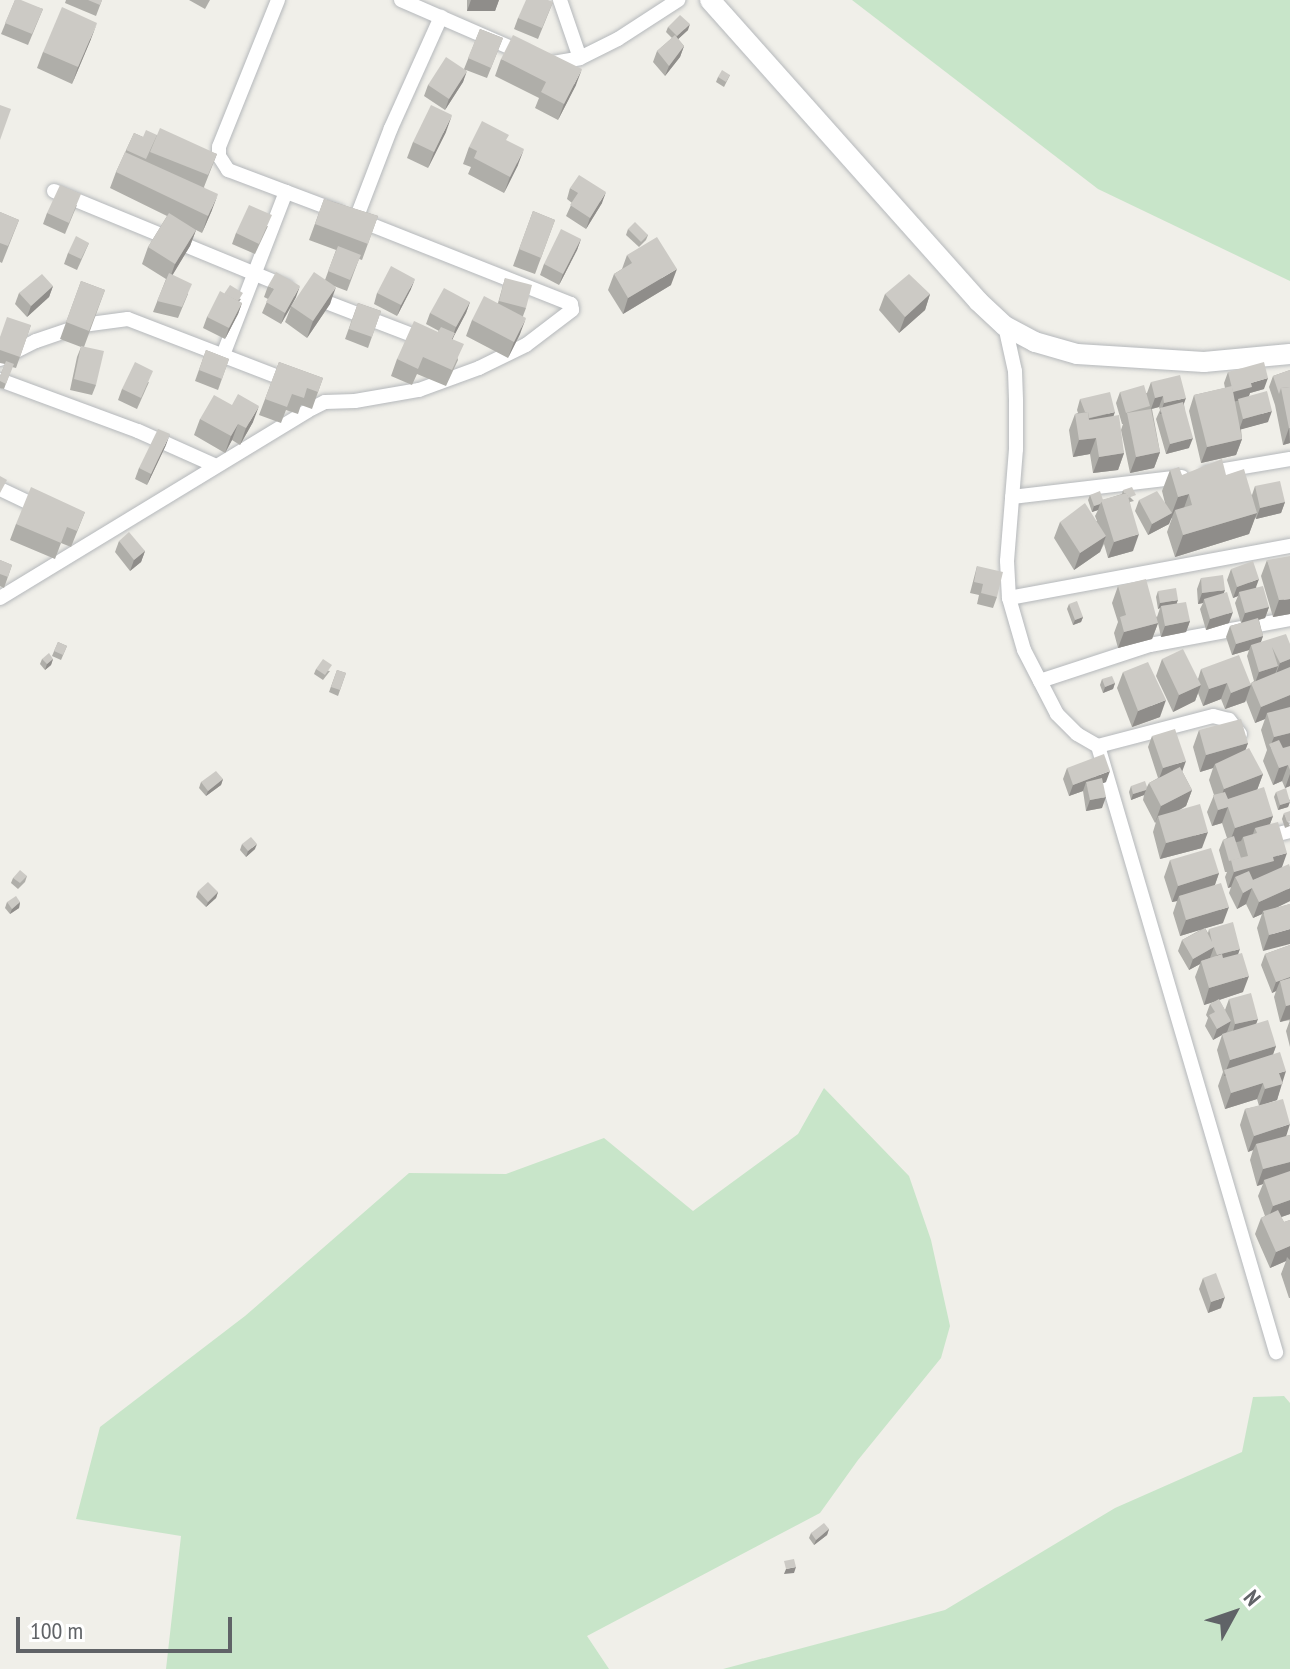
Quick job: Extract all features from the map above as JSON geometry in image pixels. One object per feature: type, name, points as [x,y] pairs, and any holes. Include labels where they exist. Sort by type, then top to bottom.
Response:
[{"type":"main road","points":[[710,0],[978,301],[1005,326],[1035,342],[1077,354],[1204,362],[1290,354]]},
{"type":"street","points":[[0,598],[214,465],[325,402],[355,401],[419,390],[479,368],[553,328],[569,315],[572,306],[228,170],[218,152],[278,0]]},
{"type":"street","points":[[401,0],[550,63],[567,63],[580,58],[618,39],[678,0]]},
{"type":"street","points":[[560,0],[580,58]]},
{"type":"street","points":[[356,219],[391,128],[441,17]]},
{"type":"street","points":[[54,191],[254,275],[438,347]]},
{"type":"street","points":[[223,355],[286,192]]},
{"type":"street","points":[[0,359],[36,341],[115,318],[138,321],[310,390],[325,402]]},
{"type":"street","points":[[1005,326],[1015,371],[1016,449],[1007,561],[1009,598],[1024,650],[1057,714],[1077,734],[1098,746],[1276,1352]]},
{"type":"street","points":[[457,357],[479,368]]},
{"type":"street","points":[[0,380],[159,439],[214,465]]},
{"type":"street","points":[[1012,497],[1111,488],[1290,459]]},
{"type":"street","points":[[0,489],[57,516]]},
{"type":"street","points":[[86,529],[100,535]]},
{"type":"street","points":[[1009,598],[1290,546]]},
{"type":"street","points":[[1040,681],[1150,645],[1290,619]]},
{"type":"street","points":[[1098,746],[1222,716],[1236,726],[1245,750]]},
{"type":"street","points":[[1270,835],[1290,831]]},
{"type":"green space","points":[[852,0],[1290,0],[1290,281],[1098,189]]},
{"type":"green space","points":[[824,1088],[909,1176],[931,1240],[950,1326],[941,1358],[858,1460],[820,1513],[587,1636],[609,1669],[166,1669],[181,1536],[76,1519],[100,1427],[245,1316],[409,1173],[506,1174],[604,1138],[693,1211],[798,1134]]},
{"type":"green space","points":[[1284,1396],[1290,1403],[1290,1669],[723,1669],[945,1610],[1115,1508],[1242,1452],[1253,1397]]},
{"type":"building","points":[[15,0],[43,9],[32,34],[5,23]]},
{"type":"building","points":[[526,0],[553,2],[542,28],[518,18]]},
{"type":"building","points":[[62,7],[97,23],[78,67],[43,52]]},
{"type":"building","points":[[680,15],[690,24],[677,36],[668,27]]},
{"type":"building","points":[[480,29],[503,38],[491,68],[468,58]]},
{"type":"building","points":[[513,35],[582,69],[564,104],[541,92],[546,82],[501,59]]},
{"type":"building","points":[[675,35],[684,46],[669,66],[657,51]]},
{"type":"building","points":[[446,57],[467,71],[449,99],[428,85]]},
{"type":"building","points":[[722,70],[730,75],[726,82],[718,77]]},
{"type":"building","points":[[0,105],[11,109],[0,140]]},
{"type":"building","points":[[431,105],[452,115],[434,152],[413,142]]},
{"type":"building","points":[[482,121],[509,135],[506,140],[524,149],[510,177],[474,158],[477,151],[469,147]]},
{"type":"building","points":[[160,128],[217,154],[208,175],[150,152]]},
{"type":"building","points":[[146,130],[157,135],[146,159],[126,150],[134,133],[143,137]]},
{"type":"building","points":[[125,152],[218,194],[208,216],[116,172]]},
{"type":"building","points":[[579,175],[606,192],[590,218],[570,205],[578,193],[570,188]]},
{"type":"building","points":[[60,185],[81,194],[69,223],[47,213]]},
{"type":"building","points":[[324,199],[378,216],[368,244],[315,224]]},
{"type":"building","points":[[249,205],[272,215],[259,244],[236,233]]},
{"type":"building","points":[[533,211],[555,220],[541,258],[519,249]]},
{"type":"building","points":[[0,212],[19,220],[8,246],[0,243]]},
{"type":"building","points":[[169,213],[196,230],[175,264],[148,247]]},
{"type":"building","points":[[635,222],[648,235],[641,242],[628,229]]},
{"type":"building","points":[[561,229],[581,239],[563,274],[544,264]]},
{"type":"building","points":[[76,236],[89,243],[81,259],[68,253]]},
{"type":"building","points":[[657,237],[677,269],[628,298],[614,274],[632,263],[627,255]]},
{"type":"building","points":[[338,246],[361,255],[350,280],[328,271]]},
{"type":"building","points":[[391,266],[415,279],[401,305],[377,293]]},
{"type":"building","points":[[276,272],[300,286],[285,313],[266,302],[274,289],[268,286]]},
{"type":"building","points":[[314,272],[336,287],[313,321],[291,306]]},
{"type":"building","points":[[169,273],[192,284],[182,307],[157,301]]},
{"type":"building","points":[[42,274],[53,286],[31,306],[19,293]]},
{"type":"building","points":[[909,274],[930,294],[905,317],[885,294]]},
{"type":"building","points":[[505,278],[532,285],[526,308],[499,301]]},
{"type":"building","points":[[81,281],[105,290],[89,331],[66,322]]},
{"type":"building","points":[[230,285],[243,293],[238,301],[224,294]]},
{"type":"building","points":[[444,288],[470,302],[456,327],[430,313]]},
{"type":"building","points":[[220,291],[242,303],[229,328],[207,317]]},
{"type":"building","points":[[484,296],[526,318],[514,342],[472,320]]},
{"type":"building","points":[[358,303],[381,311],[372,337],[349,329]]},
{"type":"building","points":[[7,317],[31,325],[20,357],[0,350],[0,337]]},
{"type":"building","points":[[414,321],[438,332],[441,327],[455,333],[452,339],[464,344],[452,370],[423,357],[418,369],[397,359]]},
{"type":"building","points":[[81,346],[104,351],[96,385],[74,379]]},
{"type":"building","points":[[206,350],[229,359],[222,379],[199,370]]},
{"type":"building","points":[[6,361],[14,364],[6,384],[0,381],[0,376]]},
{"type":"building","points":[[135,362],[153,371],[141,398],[122,389]]},
{"type":"building","points":[[279,362],[323,378],[318,392],[307,388],[304,398],[292,394],[287,407],[265,399]]},
{"type":"building","points":[[1264,362],[1268,378],[1251,383],[1252,387],[1233,392],[1228,372]]},
{"type":"building","points":[[1290,370],[1290,387],[1281,388],[1279,394],[1273,376]]},
{"type":"building","points":[[1180,375],[1186,398],[1164,403],[1163,396],[1155,398],[1151,382]]},
{"type":"building","points":[[1144,385],[1150,406],[1126,413],[1120,392]]},
{"type":"building","points":[[1232,386],[1242,439],[1207,447],[1194,395]]},
{"type":"building","points":[[1290,387],[1290,428],[1289,428],[1281,388]]},
{"type":"building","points":[[1267,391],[1272,411],[1243,419],[1238,399]]},
{"type":"building","points":[[1110,392],[1115,412],[1089,418],[1080,399]]},
{"type":"building","points":[[238,394],[259,406],[246,428],[238,424],[231,436],[200,419],[214,395],[232,405]]},
{"type":"building","points":[[1183,402],[1193,438],[1170,444],[1160,408]]},
{"type":"building","points":[[1151,409],[1160,452],[1136,457],[1127,413]]},
{"type":"building","points":[[1088,412],[1089,420],[1119,415],[1124,453],[1099,457],[1096,438],[1079,440],[1075,414]]},
{"type":"building","points":[[158,429],[170,434],[151,474],[139,468]]},
{"type":"building","points":[[1222,459],[1226,475],[1244,469],[1257,513],[1183,535],[1175,510],[1192,505],[1189,494],[1178,497],[1170,470],[1179,467],[1182,475]]},
{"type":"building","points":[[0,476],[7,480],[0,493]]},
{"type":"building","points":[[1280,481],[1285,502],[1260,508],[1255,486]]},
{"type":"building","points":[[31,487],[85,512],[77,531],[67,527],[61,543],[16,524]]},
{"type":"building","points":[[1132,487],[1136,495],[1128,498],[1123,490]]},
{"type":"building","points":[[1100,491],[1103,500],[1094,506],[1090,495]]},
{"type":"building","points":[[1157,491],[1172,513],[1152,524],[1139,500]]},
{"type":"building","points":[[1127,493],[1139,534],[1114,542],[1101,500]]},
{"type":"building","points":[[1085,503],[1106,536],[1080,553],[1060,522]]},
{"type":"building","points":[[129,532],[145,551],[134,560],[119,541]]},
{"type":"building","points":[[1290,556],[1290,599],[1279,600],[1267,560]]},
{"type":"building","points":[[0,560],[12,565],[8,577],[0,574]]},
{"type":"building","points":[[1253,561],[1259,579],[1237,587],[1231,569]]},
{"type":"building","points":[[977,566],[1003,572],[997,597],[981,593],[983,584],[974,582]]},
{"type":"building","points":[[1223,575],[1225,590],[1202,593],[1201,578]]},
{"type":"building","points":[[1146,579],[1158,623],[1124,632],[1120,617],[1126,615],[1118,586]]},
{"type":"building","points":[[1263,586],[1269,607],[1245,613],[1239,592]]},
{"type":"building","points":[[1176,588],[1178,600],[1160,603],[1158,591]]},
{"type":"building","points":[[1227,592],[1233,612],[1210,619],[1204,599]]},
{"type":"building","points":[[1077,601],[1083,617],[1075,620],[1069,604]]},
{"type":"building","points":[[1186,602],[1190,621],[1165,626],[1161,606]]},
{"type":"building","points":[[1258,618],[1263,636],[1236,644],[1230,626]]},
{"type":"building","points":[[1286,634],[1290,659],[1280,663],[1272,647],[1278,666],[1259,672],[1251,645]]},
{"type":"building","points":[[58,642],[67,646],[63,655],[54,651]]},
{"type":"building","points":[[1183,649],[1201,685],[1179,695],[1162,659]]},
{"type":"building","points":[[49,653],[53,659],[47,664],[42,659]]},
{"type":"building","points":[[1239,655],[1251,685],[1231,693],[1227,683],[1209,689],[1201,669]]},
{"type":"building","points":[[323,659],[332,665],[325,675],[316,669]]},
{"type":"building","points":[[1148,662],[1166,700],[1138,711],[1123,672]]},
{"type":"building","points":[[1290,667],[1290,695],[1261,707],[1251,683]]},
{"type":"building","points":[[337,670],[346,673],[340,690],[331,687]]},
{"type":"building","points":[[1112,676],[1115,683],[1105,687],[1102,679]]},
{"type":"building","points":[[1290,707],[1290,733],[1274,737],[1267,713]]},
{"type":"building","points":[[1241,719],[1248,743],[1206,755],[1199,730]]},
{"type":"building","points":[[1175,729],[1186,761],[1163,768],[1152,736]]},
{"type":"building","points":[[1279,740],[1283,748],[1290,746],[1290,770],[1288,765],[1279,768],[1269,744]]},
{"type":"building","points":[[1249,748],[1263,774],[1224,789],[1215,764]]},
{"type":"building","points":[[1104,754],[1110,771],[1073,785],[1067,768]]},
{"type":"building","points":[[1180,767],[1192,790],[1161,806],[1149,783]]},
{"type":"building","points":[[216,771],[223,779],[208,791],[201,782]]},
{"type":"building","points":[[1102,778],[1106,797],[1090,800],[1086,782]]},
{"type":"building","points":[[1145,781],[1146,790],[1133,794],[1131,786]]},
{"type":"building","points":[[1264,787],[1273,816],[1235,828],[1228,807],[1218,810],[1213,795],[1225,792],[1228,799]]},
{"type":"building","points":[[1286,788],[1290,802],[1280,805],[1276,792]]},
{"type":"building","points":[[1200,804],[1208,832],[1166,843],[1158,816]]},
{"type":"building","points":[[1290,811],[1290,821],[1287,822],[1284,813]]},
{"type":"building","points":[[1278,822],[1287,853],[1273,857],[1274,861],[1234,872],[1231,860],[1248,856],[1243,837],[1257,833],[1255,828]]},
{"type":"building","points":[[1234,836],[1241,858],[1229,861],[1223,840]]},
{"type":"building","points":[[251,837],[257,844],[248,851],[242,844]]},
{"type":"building","points":[[1211,848],[1219,873],[1178,886],[1170,860]]},
{"type":"building","points":[[1289,864],[1290,888],[1259,902],[1252,888],[1243,893],[1235,877],[1249,871],[1253,880]]},
{"type":"building","points":[[20,870],[27,876],[20,883],[13,878]]},
{"type":"building","points":[[208,882],[218,892],[208,902],[198,891]]},
{"type":"building","points":[[1221,883],[1229,907],[1186,920],[1179,896]]},
{"type":"building","points":[[16,896],[20,902],[12,909],[7,902]]},
{"type":"building","points":[[1290,904],[1290,929],[1269,935],[1263,911]]},
{"type":"building","points":[[1233,922],[1240,949],[1217,955],[1214,947],[1193,959],[1182,940],[1205,928],[1212,942],[1209,929]]},
{"type":"building","points":[[1290,945],[1290,977],[1276,982],[1265,954]]},
{"type":"building","points":[[1242,953],[1249,976],[1209,988],[1201,961],[1222,954],[1223,958]]},
{"type":"building","points":[[1290,978],[1290,1005],[1286,1006],[1280,981]]},
{"type":"building","points":[[1251,993],[1258,1019],[1235,1024],[1229,999]]},
{"type":"building","points":[[1219,999],[1231,1021],[1217,1029],[1209,1015],[1215,1012],[1210,1004]]},
{"type":"building","points":[[1268,1020],[1276,1046],[1230,1060],[1222,1034]]},
{"type":"building","points":[[1280,1052],[1286,1071],[1279,1073],[1283,1084],[1265,1089],[1263,1083],[1231,1093],[1224,1070]]},
{"type":"building","points":[[1283,1099],[1290,1124],[1254,1136],[1245,1109]]},
{"type":"building","points":[[1290,1135],[1290,1162],[1263,1169],[1256,1144]]},
{"type":"building","points":[[1290,1171],[1290,1200],[1273,1206],[1264,1180]]},
{"type":"building","points":[[1278,1210],[1284,1222],[1290,1220],[1290,1246],[1276,1252],[1261,1218]]},
{"type":"building","points":[[1216,1273],[1225,1297],[1211,1302],[1203,1278]]},
{"type":"building","points":[[824,1523],[829,1529],[816,1540],[811,1533]]},
{"type":"building","points":[[794,1559],[796,1567],[786,1569],[784,1561]]}]
